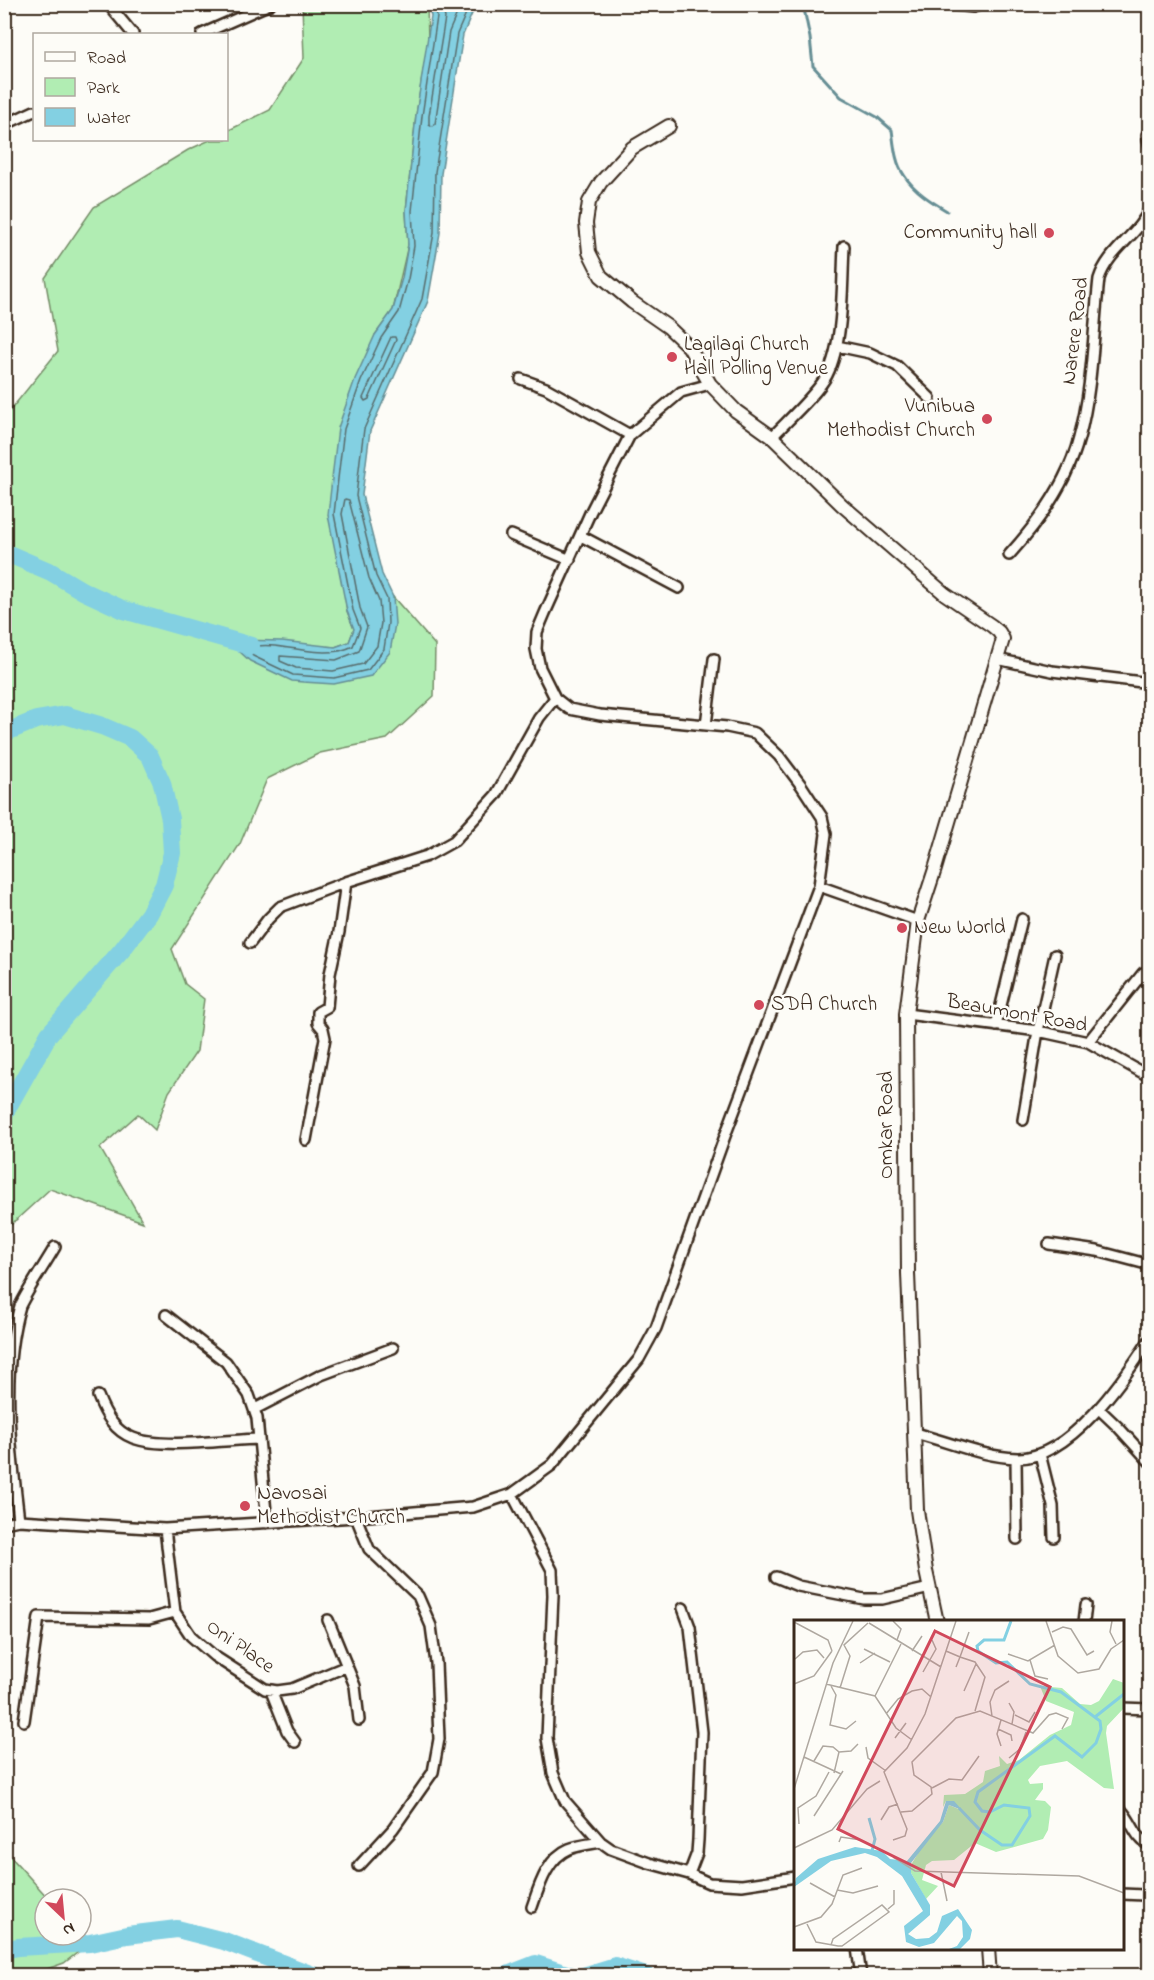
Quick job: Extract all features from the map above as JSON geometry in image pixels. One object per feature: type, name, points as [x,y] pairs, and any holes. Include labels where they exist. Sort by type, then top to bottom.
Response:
[{"type":"street","points":[[108,4],[132,33]]},
{"type":"street","points":[[204,33],[270,4]]},
{"type":"street","points":[[945,4],[973,7],[983,4]]},
{"type":"street","points":[[4,125],[33,111]]},
{"type":"street","points":[[669,126],[632,148],[595,192],[589,202],[586,223],[589,252],[601,276],[632,302],[668,327],[689,347],[710,384],[735,411],[772,437],[827,375],[837,346],[844,246]]},
{"type":"street","points":[[1149,131],[1147,135],[1149,147]]},
{"type":"street","name":"Narere Road","points":[[1009,555],[1030,532],[1068,469],[1079,440],[1086,406],[1099,279],[1103,266],[1146,218],[1149,208]]},
{"type":"street","points":[[837,346],[870,353],[897,366],[930,398]]},
{"type":"street","points":[[521,379],[546,388],[630,435]]},
{"type":"street","points":[[4,1523],[19,1520],[165,1529],[473,1507],[512,1494],[552,1465],[639,1359],[656,1328],[724,1136],[819,886],[826,834],[822,817],[801,785],[779,756],[755,733],[727,727],[600,715],[569,709],[555,698],[540,668],[536,649],[537,632],[591,511],[630,435],[681,392],[710,384]]},
{"type":"street","name":"Omkar Road","points":[[772,437],[842,505],[945,594],[992,626],[1003,639],[918,921],[906,1014],[908,1273],[917,1510],[937,1620]]},
{"type":"street","points":[[511,535],[570,560]]},
{"type":"street","points":[[581,536],[679,588]]},
{"type":"street","points":[[706,725],[714,659]]},
{"type":"street","points":[[997,659],[1052,671],[1149,683]]},
{"type":"street","points":[[250,943],[280,907],[346,882],[427,856],[454,841],[496,795],[539,718],[555,698]]},
{"type":"street","points":[[306,1140],[325,1038],[317,1018],[318,1012],[327,1007],[330,974],[346,882]]},
{"type":"street","points":[[819,886],[918,921]]},
{"type":"street","points":[[996,1026],[1023,919]]},
{"type":"street","points":[[1023,1120],[1038,1031],[1055,956]]},
{"type":"street","points":[[1088,1042],[1143,973],[1149,972]]},
{"type":"street","name":"Beaumont Road","points":[[906,1014],[1038,1031],[1088,1042],[1149,1077]]},
{"type":"street","points":[[1049,1244],[1097,1251],[1149,1265]]},
{"type":"street","points":[[19,1520],[5,1405],[6,1364],[10,1335],[20,1306],[55,1246]]},
{"type":"street","points":[[166,1315],[226,1362],[249,1395],[255,1409],[267,1523]]},
{"type":"street","points":[[914,1433],[986,1453],[1016,1458],[1040,1454],[1072,1434],[1098,1409],[1129,1371],[1149,1340]]},
{"type":"street","points":[[255,1409],[321,1375],[393,1348]]},
{"type":"street","points":[[98,1396],[105,1415],[114,1426],[131,1438],[156,1443],[259,1439]]},
{"type":"street","points":[[1098,1409],[1119,1428],[1149,1462]]},
{"type":"street","points":[[1040,1454],[1053,1506],[1054,1537]]},
{"type":"street","points":[[1016,1458],[1017,1539]]},
{"type":"street","points":[[512,1494],[552,1570],[547,1738],[553,1773],[565,1801],[601,1842],[611,1849],[690,1874],[709,1884],[742,1885],[794,1877]]},
{"type":"street","points":[[356,1517],[369,1549],[418,1596],[431,1626],[436,1663],[439,1739],[433,1772],[393,1829],[359,1866]]},
{"type":"street","name":"Oni Place","points":[[165,1529],[175,1612],[191,1636],[214,1656],[272,1691]]},
{"type":"street","points":[[776,1577],[798,1586],[864,1599],[882,1599],[930,1588]]},
{"type":"street","points":[[1084,1620],[1086,1605]]},
{"type":"street","points":[[683,1608],[690,1628],[702,1732],[697,1853],[690,1874]]},
{"type":"street","points":[[24,1721],[39,1617],[149,1619],[175,1612]]},
{"type":"street","points":[[328,1620],[355,1686],[359,1720]]},
{"type":"street","points":[[295,1742],[287,1731],[272,1691],[292,1689],[347,1666]]},
{"type":"street","points":[[1124,1708],[1149,1708]]},
{"type":"street","points":[[1124,1813],[1131,1821],[1142,1842],[1149,1846]]},
{"type":"street","points":[[532,1907],[543,1879],[553,1862],[561,1854],[575,1847],[601,1842]]},
{"type":"street","points":[[1124,1894],[1144,1895]]},
{"type":"street","points":[[857,1950],[861,1976]]},
{"type":"street","points":[[988,1950],[990,1976]]},
{"type":"green space","points":[[302,5],[427,5],[428,40],[416,115],[406,211],[408,245],[393,310],[375,335],[340,565],[347,611],[354,629],[349,642],[335,647],[228,640],[390,652],[393,597],[435,645],[434,696],[387,739],[320,753],[267,779],[240,844],[172,949],[185,984],[204,999],[197,1051],[169,1092],[155,1130],[138,1114],[100,1148],[143,1222],[50,1189],[5,1230],[4,418],[58,351],[45,278],[94,207],[188,150],[208,141],[228,141],[228,131],[270,110],[304,58]]},
{"type":"green space","points":[[5,1854],[10,1856],[38,1887],[33,1887],[33,1947],[85,1947],[64,1963],[30,1975],[5,1975]]},
{"type":"water","points":[[428,5],[481,5],[474,9],[463,35],[441,174],[440,233],[428,301],[370,431],[362,495],[382,574],[393,597],[395,624],[390,652],[371,676],[334,684],[292,681],[250,661],[227,640],[282,641],[335,647],[349,642],[354,629],[347,611],[328,515],[333,470],[338,428],[355,379],[375,335],[393,310],[402,278],[408,245],[406,211],[416,115],[431,16]]},
{"type":"waterway","points":[[803,4],[813,66],[841,97],[877,117],[892,130],[897,159],[908,181],[929,200],[947,211]]},
{"type":"waterway","points":[[4,552],[51,572],[83,591],[124,610],[251,646]]},
{"type":"waterway","points":[[4,733],[36,720],[65,715],[102,726],[130,738],[150,756],[162,783],[170,819],[172,853],[164,885],[149,914],[122,950],[49,1034],[4,1114]]},
{"type":"waterway","points":[[4,1950],[18,1947],[90,1943],[127,1935],[177,1929],[224,1941],[315,1976]]},
{"type":"waterway","points":[[505,1976],[536,1964],[573,1976]]},
{"type":"waterway","points":[[583,1976],[615,1966],[646,1976]]},
{"type":"place","name":"Community hall","points":[[1049,233]]},
{"type":"place","name":"Lagilagi Church Hall Polling Venue","points":[[672,357]]},
{"type":"place","name":"Vunibua Methodist Church","points":[[987,419]]},
{"type":"place","name":"New World","points":[[902,928]]},
{"type":"place","name":"SDA Church","points":[[759,1005]]},
{"type":"place","name":"Navosai Methodist Church","points":[[245,1506]]}]
